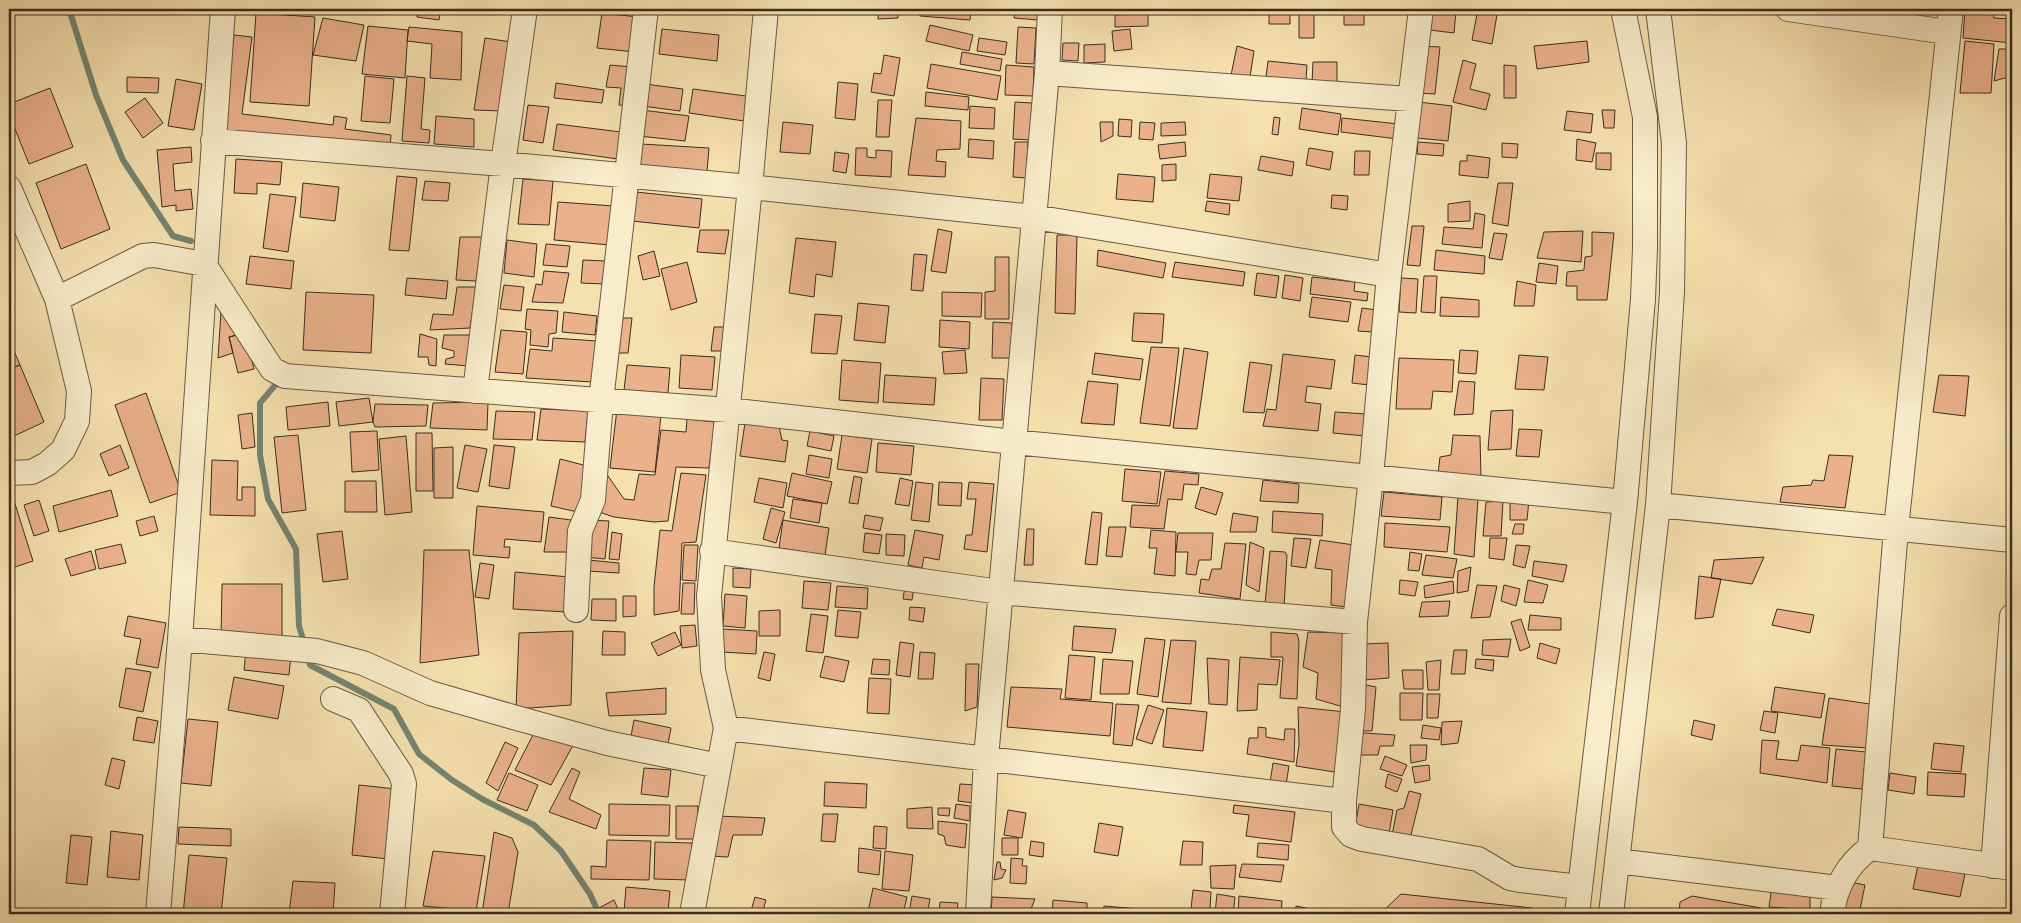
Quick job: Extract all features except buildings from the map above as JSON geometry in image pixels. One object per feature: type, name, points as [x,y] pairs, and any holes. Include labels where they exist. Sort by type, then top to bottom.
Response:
[{"type":"street","points":[[158,914],[180,639],[204,264],[223,9]]},
{"type":"street","points":[[475,391],[503,164],[525,9]]},
{"type":"street","points":[[576,610],[580,531],[593,500],[601,401],[646,9]]},
{"type":"street","points":[[692,914],[726,728],[713,670],[709,596],[766,9]]},
{"type":"street","points":[[978,914],[986,758],[1047,73],[1050,9]]},
{"type":"street","points":[[1421,9],[1389,275],[1371,477],[1354,622],[1352,733],[1344,801],[1344,827],[1351,835],[1478,859],[1510,878],[1580,886]]},
{"type":"street","points":[[1577,914],[1625,502],[1642,309],[1645,239],[1645,117],[1623,9]]},
{"type":"street","points":[[1611,914],[1658,505],[1672,292],[1674,153],[1658,9]]},
{"type":"street","points":[[1788,9],[1947,32]]},
{"type":"street","points":[[1870,848],[1896,529],[1947,32],[1951,9]]},
{"type":"street","points":[[1047,73],[1260,90],[1409,99]]},
{"type":"street","points":[[213,141],[503,164],[750,187],[1034,217],[1389,275]]},
{"type":"street","points":[[9,188],[58,299],[78,391],[78,421],[63,450],[47,464],[32,472],[9,473]]},
{"type":"street","points":[[58,299],[144,256],[154,255],[204,264],[272,370],[278,374],[728,410],[1014,442],[1625,502]]},
{"type":"street","points":[[1658,505],[2012,540]]},
{"type":"street","points":[[712,551],[1000,592],[1354,622]]},
{"type":"street","points":[[1832,914],[1838,888],[1849,868],[1859,856],[1870,848],[2003,867],[2012,616]]},
{"type":"street","points":[[180,639],[316,652],[362,663],[430,692],[513,717],[607,743],[719,766]]},
{"type":"street","points":[[333,698],[359,710],[401,774],[404,784],[392,914]]},
{"type":"street","points":[[726,728],[1344,801]]},
{"type":"street","points":[[1617,861],[1838,888]]},
{"type":"waterway","points":[[69,9],[96,95],[123,160],[173,236],[191,241]]},
{"type":"waterway","points":[[277,383],[260,403],[260,455],[268,499],[296,549],[299,626],[305,646]]},
{"type":"waterway","points":[[307,655],[310,665],[394,709],[419,754],[452,780],[482,799],[534,825],[561,851],[590,894],[599,914]]}]
